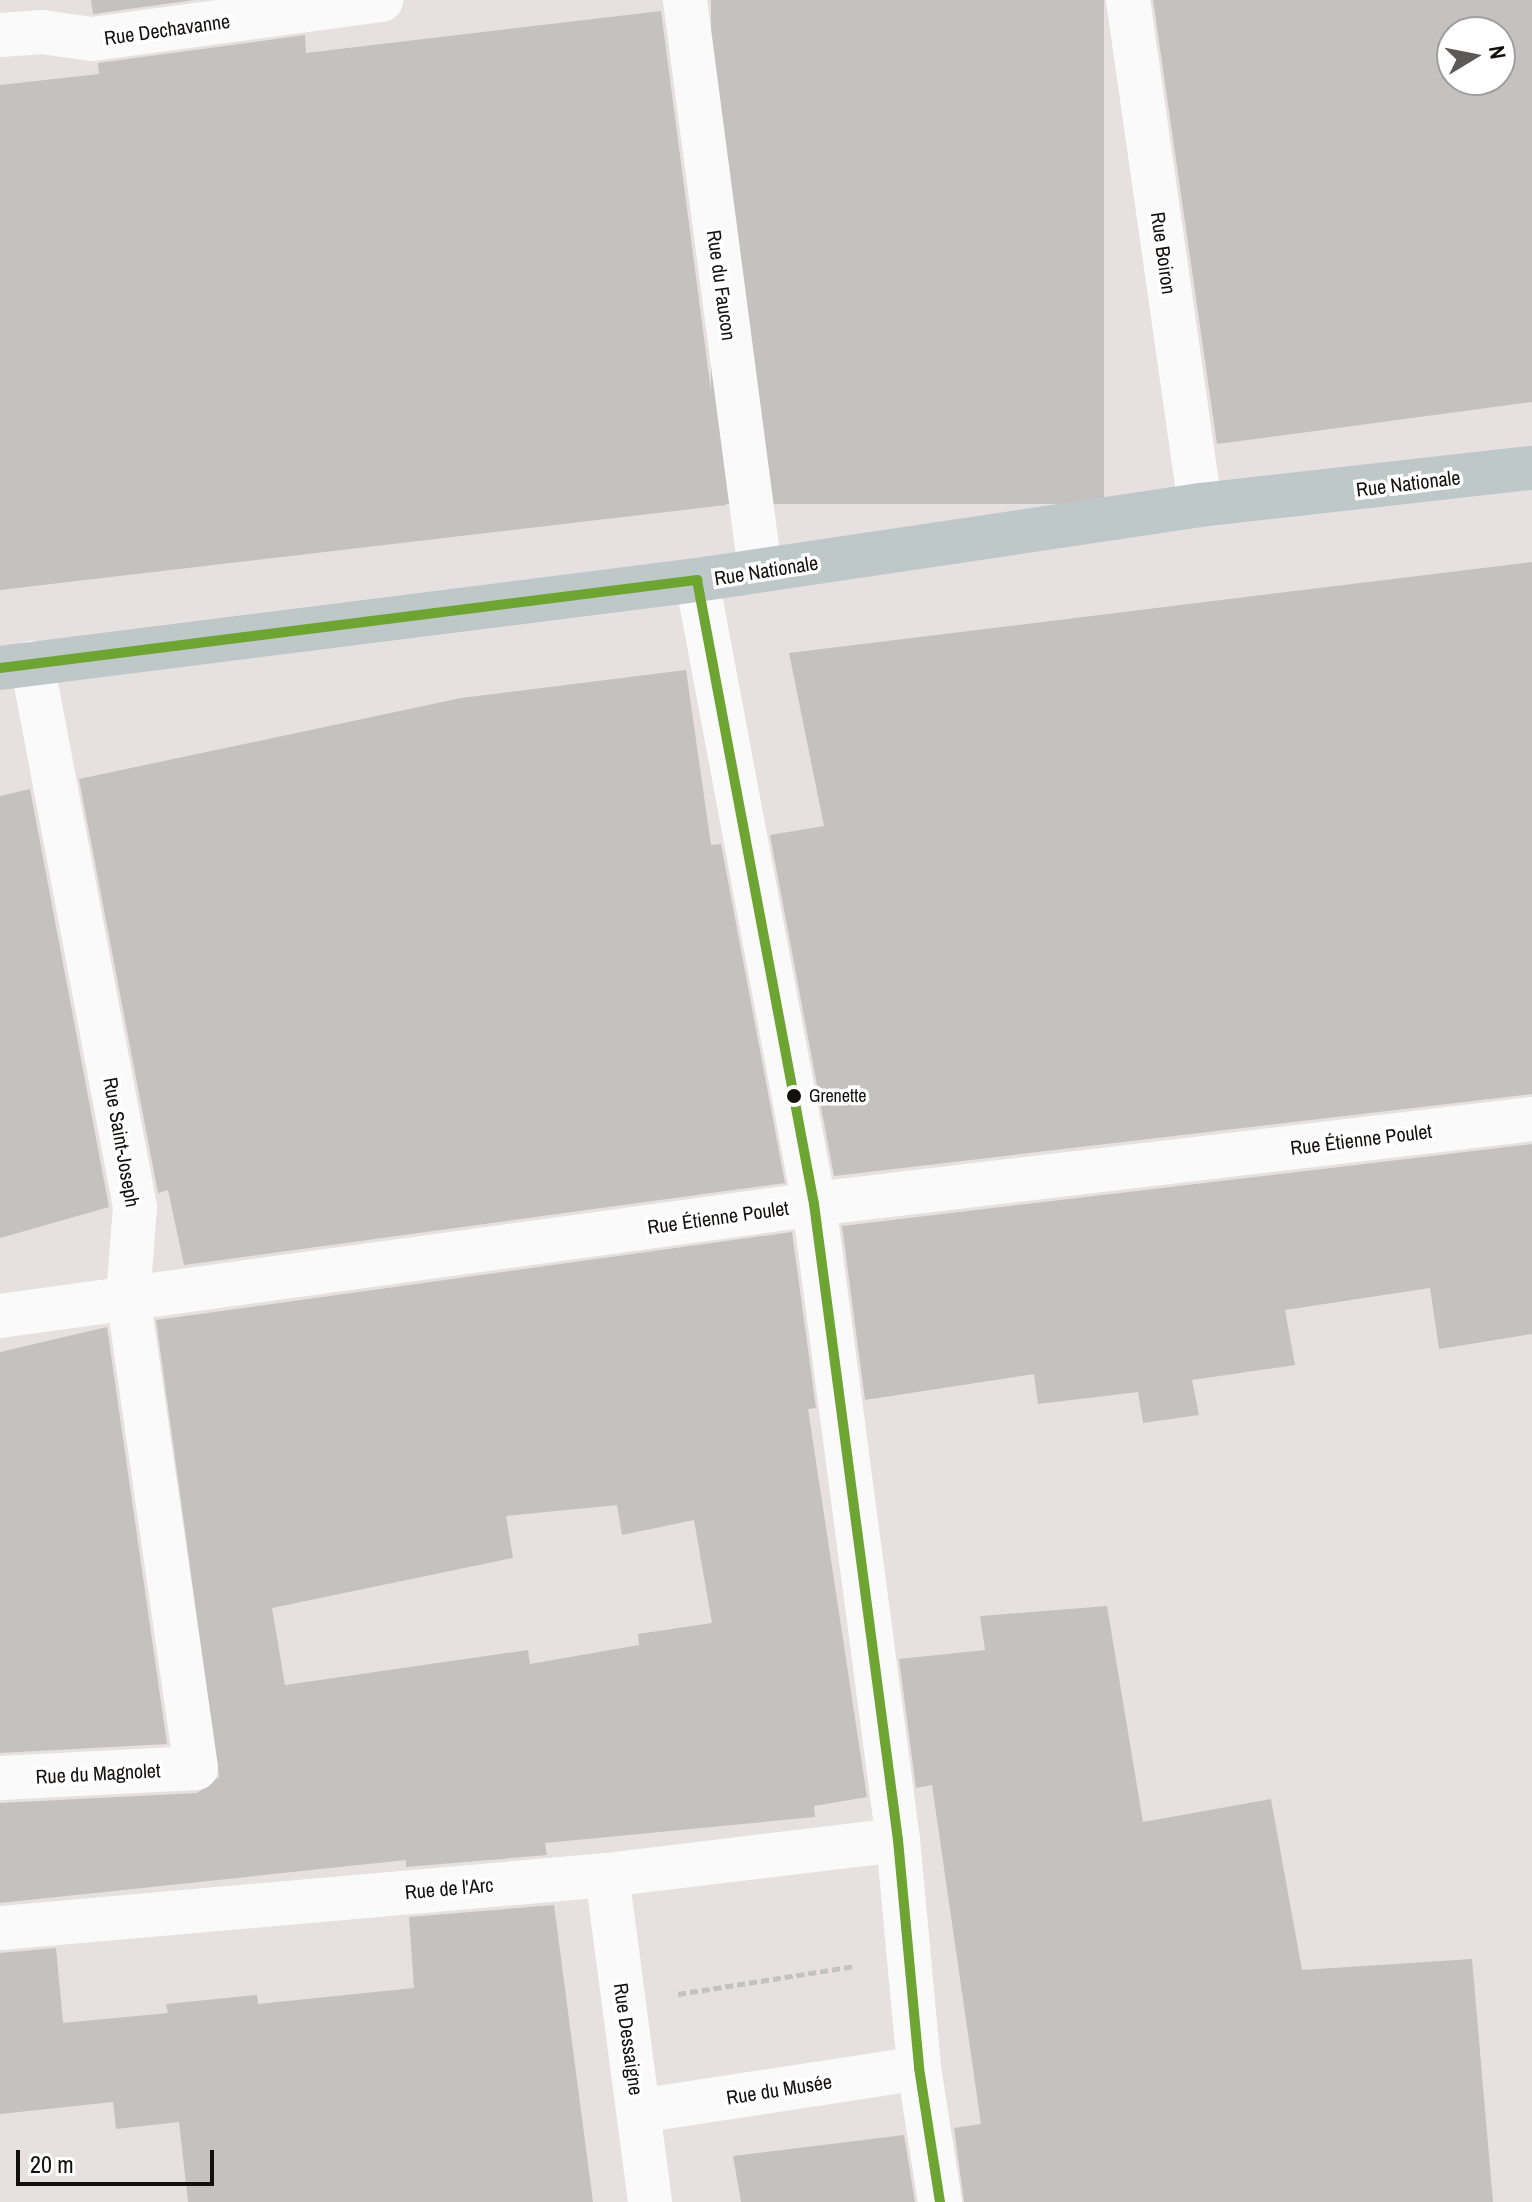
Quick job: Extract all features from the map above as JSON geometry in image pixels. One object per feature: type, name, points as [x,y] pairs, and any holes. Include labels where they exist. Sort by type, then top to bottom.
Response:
[{"type":"main road","name":"Rue Nationale","points":[[16,665],[697,580],[1200,505],[1532,468]]},
{"type":"street","name":"Rue Dechavanne","points":[[27,22],[92,39],[381,0]]},
{"type":"street","name":"Rue du Faucon","points":[[685,0],[760,570]]},
{"type":"street","name":"Rue Boiron","points":[[1128,0],[1200,505]]},
{"type":"street","points":[[697,580],[814,1204],[898,1840],[919,2068],[940,2202]]},
{"type":"street","name":"Rue Saint-Joseph","points":[[16,665],[135,1207],[128,1298],[196,1768]]},
{"type":"street","name":"Rue Étienne Poulet","points":[[0,1316],[814,1204],[1532,1119]]},
{"type":"street","name":"Rue du Magnolet","points":[[0,1778],[196,1768]]},
{"type":"street","name":"Rue de l'Arc","points":[[0,1928],[607,1875],[898,1840]]},
{"type":"street","name":"Rue Dessaigne","points":[[607,1875],[650,2202]]},
{"type":"street","name":"Rue du Musée","points":[[639,2111],[919,2068]]},
{"type":"path","points":[[207,843],[220,898]]},
{"type":"path","points":[[1442,895],[1450,984]]},
{"type":"path","points":[[251,1041],[266,1114]]},
{"type":"path","points":[[1518,1227],[1532,1324]]},
{"type":"path","points":[[202,1816],[207,1864]]},
{"type":"path","points":[[661,1997],[863,1965]]},
{"type":"building","points":[[91,0],[194,0],[93,14]]},
{"type":"building","points":[[711,0],[1104,0],[1104,504],[711,504]]},
{"type":"building","points":[[1153,0],[1532,0],[1532,402],[1217,444]]},
{"type":"building","points":[[661,11],[726,505],[0,590],[0,85],[99,74],[98,63],[305,35],[306,53]]},
{"type":"building","points":[[1532,562],[1532,1094],[834,1176],[770,835],[824,826],[789,653]]},
{"type":"building","points":[[686,670],[711,845],[721,844],[785,1183],[184,1265],[168,1190],[158,1193],[79,779],[461,698]]},
{"type":"building","points":[[30,789],[109,1207],[0,1238],[0,796]]},
{"type":"building","points":[[1532,1144],[1532,1334],[1439,1349],[1430,1288],[1285,1310],[1295,1365],[1192,1380],[1199,1415],[1143,1423],[1138,1392],[1038,1404],[1034,1374],[865,1400],[842,1226]]},
{"type":"building","points":[[792,1232],[816,1408],[808,1409],[867,1797],[814,1806],[815,1817],[545,1843],[547,1855],[406,1867],[406,1860],[0,1903],[0,1803],[197,1793],[219,1777],[156,1320]],"holes":[[[617,1505],[622,1535],[694,1520],[712,1623],[638,1634],[639,1645],[530,1664],[528,1650],[285,1685],[272,1608],[513,1558],[506,1516]]]},
{"type":"building","points":[[107,1327],[167,1744],[0,1753],[0,1352]]},
{"type":"building","points":[[1107,1606],[1143,1822],[1271,1799],[1302,1970],[1472,1959],[1493,2202],[964,2202],[954,2128],[981,2124],[932,1785],[916,1788],[899,1659],[985,1650],[980,1616]]},
{"type":"building","points":[[554,1905],[593,2202],[188,2202],[179,2122],[116,2129],[113,2102],[0,2114],[0,1953],[56,1948],[63,2023],[168,2013],[166,2004],[257,1995],[258,2004],[414,1988],[409,1917]]},
{"type":"building","points":[[904,2135],[915,2202],[741,2202],[733,2156]]},
{"type":"transit line","points":[[0,668],[697,580],[814,1204],[898,1840],[919,2068],[940,2202]]},
{"type":"place","name":"Grenette","points":[[794,1096]]}]
